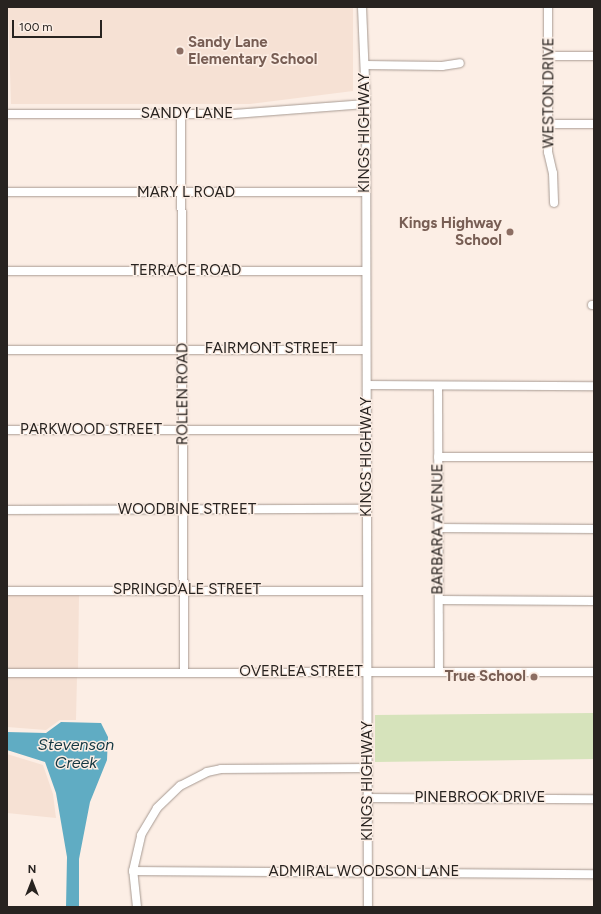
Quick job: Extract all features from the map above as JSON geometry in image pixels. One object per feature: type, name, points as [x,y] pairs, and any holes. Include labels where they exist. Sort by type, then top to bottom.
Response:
[{"type":"street","name":"KINGS HIGHWAY","points":[[362,7],[366,104],[368,907]]},
{"type":"street","name":"WESTON DRIVE","points":[[548,7],[548,152],[553,173],[554,203]]},
{"type":"street","points":[[549,56],[594,56]]},
{"type":"street","points":[[365,65],[442,66],[460,63]]},
{"type":"street","name":"SANDY LANE","points":[[7,114],[258,114],[366,104]]},
{"type":"street","name":"ROLLEN ROAD","points":[[181,115],[184,430],[184,673]]},
{"type":"street","points":[[549,124],[594,124]]},
{"type":"street","name":"MARY L ROAD","points":[[7,192],[366,192]]},
{"type":"street","name":"TERRACE ROAD","points":[[7,271],[366,271]]},
{"type":"street","name":"FAIRMONT STREET","points":[[7,350],[366,350]]},
{"type":"street","points":[[367,385],[594,386]]},
{"type":"street","name":"BARBARA AVENUE","points":[[438,386],[439,672]]},
{"type":"street","name":"PARKWOOD STREET","points":[[7,430],[367,430]]},
{"type":"street","points":[[438,457],[594,458]]},
{"type":"street","name":"WOODBINE STREET","points":[[7,510],[366,509]]},
{"type":"street","points":[[439,528],[594,529]]},
{"type":"street","name":"SPRINGDALE STREET","points":[[7,591],[367,591]]},
{"type":"street","points":[[439,600],[594,601]]},
{"type":"street","name":"OVERLEA STREET","points":[[7,673],[594,672]]},
{"type":"street","points":[[137,907],[134,871],[141,835],[158,808],[180,786],[207,772],[237,768],[367,768]]},
{"type":"street","name":"PINEBROOK DRIVE","points":[[367,798],[594,799]]},
{"type":"street","name":"ADMIRAL WOODSON LANE","points":[[134,871],[594,874]]},
{"type":"shaded area","name":"Sandy Lane Elementary School","points":[[8,7],[353,7],[353,91],[250,104],[11,104]]},
{"type":"shaded area","points":[[7,594],[79,594],[78,669],[7,669]]},
{"type":"shaded area","points":[[7,676],[77,676],[76,720],[60,720],[46,730],[7,727]]},
{"type":"shaded area","points":[[7,754],[43,765],[53,794],[56,818],[7,813]]},
{"type":"green space","points":[[594,713],[594,759],[375,762],[375,715]]},
{"type":"water","name":"Stevenson Creek","points":[[61,722],[101,723],[108,737],[107,760],[90,802],[79,859],[79,907],[66,907],[67,857],[56,793],[45,762],[7,750],[7,732],[46,733]]},
{"type":"place","name":"Sandy Lane Elementary School","points":[[180,51]]},
{"type":"place","name":"Kings Highway School","points":[[510,232]]},
{"type":"place","name":"True School","points":[[534,677]]}]
